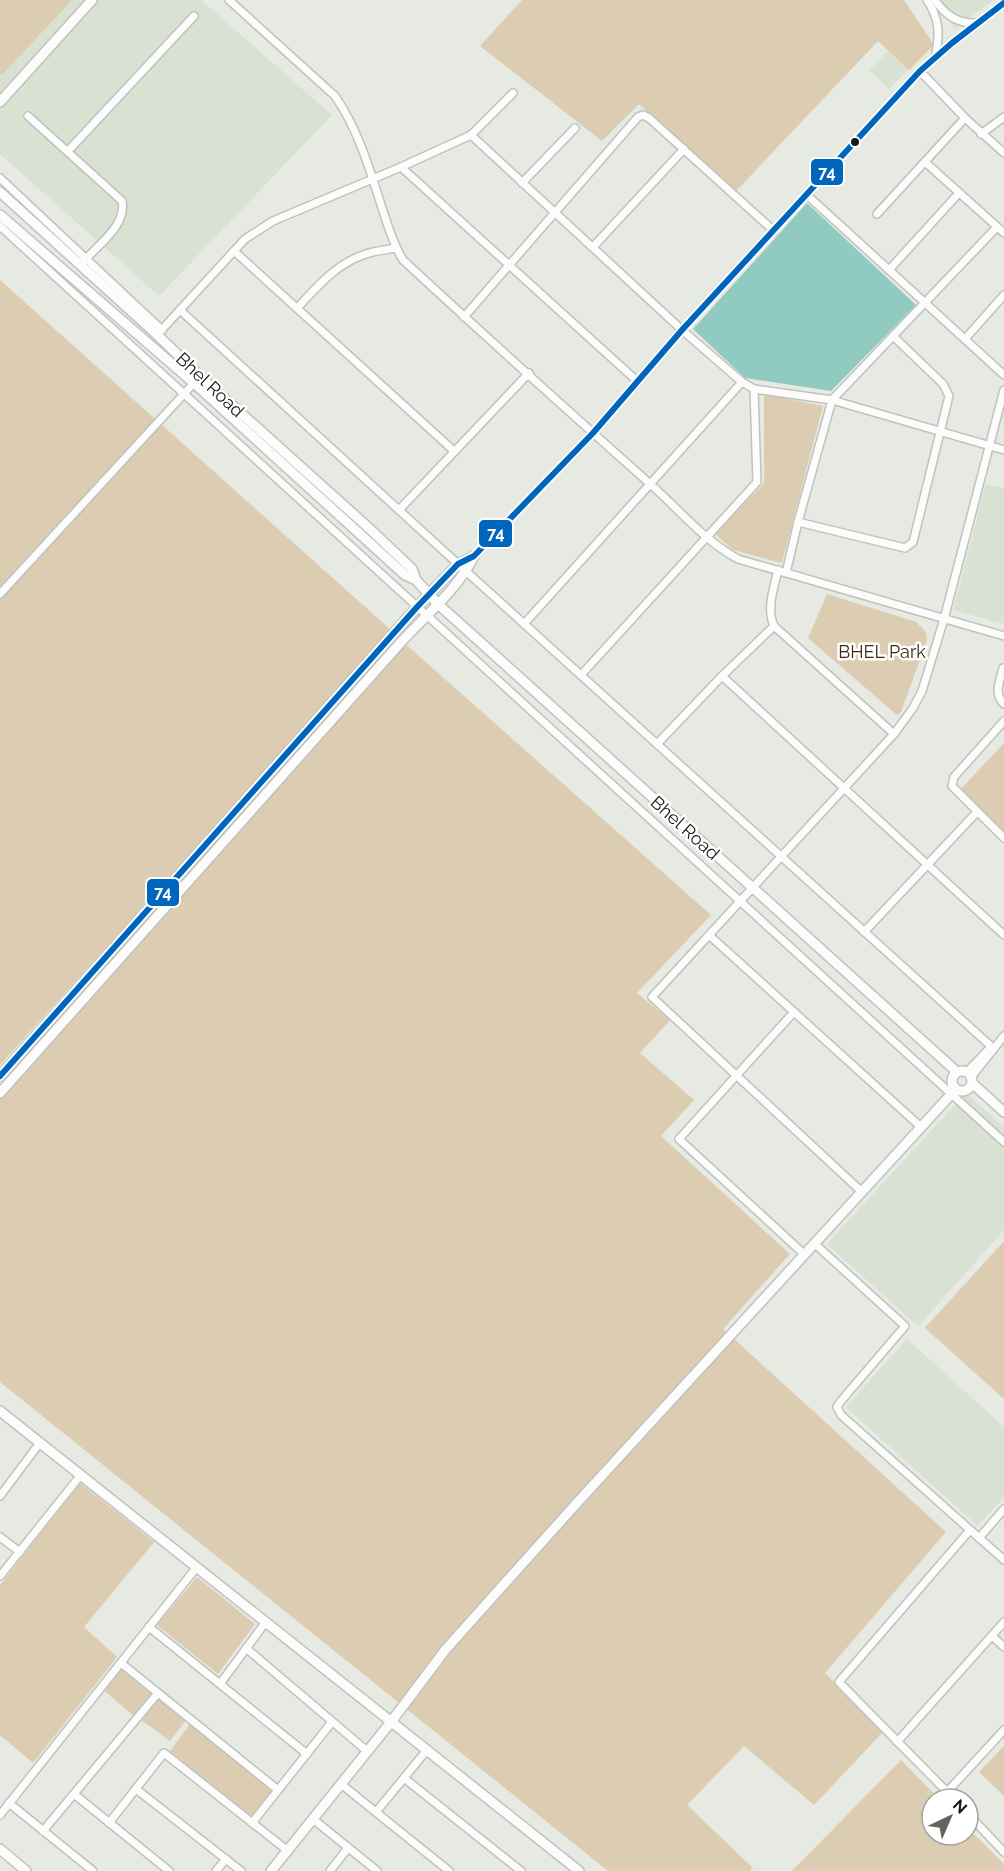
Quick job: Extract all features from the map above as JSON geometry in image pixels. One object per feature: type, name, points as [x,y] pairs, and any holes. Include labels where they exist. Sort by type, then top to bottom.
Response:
[{"type":"street","points":[[0,102],[92,0]]},
{"type":"street","points":[[229,0],[335,96],[346,112],[373,179],[396,248],[403,260],[722,551],[738,559],[1004,636]]},
{"type":"street","points":[[927,0],[933,9],[939,30],[935,57]]},
{"type":"street","points":[[935,0],[949,16],[957,20],[976,23]]},
{"type":"street","points":[[0,1076],[417,607],[458,564],[474,556],[593,433],[682,330],[920,71],[976,23],[1004,3]]},
{"type":"street","points":[[68,151],[194,16]]},
{"type":"street","points":[[920,71],[981,134],[1004,153]]},
{"type":"street","points":[[160,332],[245,239],[273,221],[471,135],[513,93]]},
{"type":"street","points":[[464,317],[638,117],[643,115],[774,231]]},
{"type":"street","points":[[0,178],[83,262],[120,222],[124,210],[122,201],[28,116]]},
{"type":"street","points":[[981,134],[1004,117]]},
{"type":"street","points":[[877,214],[965,118]]},
{"type":"street","points":[[522,183],[575,128]]},
{"type":"street","points":[[471,135],[682,330],[742,382],[754,389],[832,400],[1004,450]]},
{"type":"street","points":[[593,248],[684,149]]},
{"type":"street","points":[[925,162],[1004,233]]},
{"type":"street","points":[[401,167],[637,381]]},
{"type":"street","name":"Bhel Road","points":[[0,192],[83,262],[160,332],[204,380],[412,569],[416,580],[438,604],[752,888],[967,1076],[1004,1112]]},
{"type":"street","points":[[889,270],[959,193]]},
{"type":"street","points":[[807,195],[1004,375]]},
{"type":"street","name":"Bhel Road","points":[[0,215],[194,383],[405,575],[416,580]]},
{"type":"street","points":[[0,226],[741,901],[954,1091],[1004,1142]]},
{"type":"street","points":[[786,573],[832,400],[997,227]]},
{"type":"street","points":[[297,308],[329,274],[346,263],[364,255],[396,248]]},
{"type":"street","points":[[234,251],[454,451]]},
{"type":"street","points":[[965,339],[1004,295]]},
{"type":"street","points":[[180,310],[993,1048]]},
{"type":"street","points":[[798,522],[904,548],[913,542],[949,396],[946,387],[893,336]]},
{"type":"street","points":[[399,510],[529,373]]},
{"type":"street","points":[[524,624],[742,382]]},
{"type":"street","points":[[0,594],[194,383]]},
{"type":"street","points":[[580,675],[757,482],[754,389]]},
{"type":"street","points":[[862,1192],[652,997],[894,734],[913,708],[922,691],[944,619],[1004,390]]},
{"type":"street","points":[[0,1094],[426,615],[467,572],[474,556]]},
{"type":"street","points":[[778,570],[770,606],[770,617],[774,626],[894,734]]},
{"type":"street","points":[[657,744],[774,626]]},
{"type":"street","points":[[1003,668],[997,693],[1004,704]]},
{"type":"street","points":[[723,676],[1004,935]]},
{"type":"street","points":[[1004,721],[954,777],[952,786],[1004,838]]},
{"type":"street","points":[[864,932],[977,813]]},
{"type":"street","points":[[709,935],[921,1127]]},
{"type":"street","points":[[794,1012],[679,1139],[805,1255]]},
{"type":"street","points":[[272,1871],[446,1649],[954,1091],[966,1090],[967,1076],[990,1048],[993,1048],[1004,1036]]},
{"type":"street","points":[[954,1091],[952,1080],[967,1076]]},
{"type":"street","points":[[815,1245],[905,1326],[840,1401],[837,1407],[841,1415],[1004,1560]]},
{"type":"street","points":[[1,1415],[579,1871]]},
{"type":"street","points":[[0,1496],[39,1444]]},
{"type":"street","points":[[0,1576],[80,1476]]},
{"type":"street","points":[[979,1538],[1004,1509]]},
{"type":"street","points":[[942,1787],[839,1682],[970,1530]]},
{"type":"street","points":[[0,1537],[20,1552]]},
{"type":"street","points":[[0,1815],[196,1568]]},
{"type":"street","points":[[897,1742],[1004,1622]]},
{"type":"street","points":[[220,1684],[265,1623]]},
{"type":"street","points":[[149,1627],[307,1754]]},
{"type":"street","points":[[992,1636],[1004,1647]]},
{"type":"street","points":[[246,1648],[367,1751]]},
{"type":"street","points":[[121,1663],[278,1790]]},
{"type":"street","points":[[44,1831],[158,1693]]},
{"type":"street","points":[[252,1823],[332,1722]]},
{"type":"street","points":[[952,1787],[1004,1730]]},
{"type":"street","points":[[376,1812],[426,1750]]},
{"type":"street","points":[[109,1823],[164,1753],[288,1851]]},
{"type":"street","points":[[404,1778],[521,1871]]},
{"type":"street","points":[[341,1784],[449,1871]]},
{"type":"street","points":[[136,1789],[241,1871]]},
{"type":"street","points":[[74,1794],[169,1871]]},
{"type":"street","points":[[9,1803],[93,1871]]},
{"type":"street","points":[[314,1819],[377,1871]]},
{"type":"street","points":[[980,1827],[1004,1852]]},
{"type":"street","points":[[330,1871],[348,1848]]},
{"type":"street","points":[[0,1849],[26,1871]]},
{"type":"street","points":[[216,1871],[226,1859]]},
{"type":"shaded area","points":[[0,0],[201,0],[332,115],[159,296],[0,154]]},
{"type":"shaded area","points":[[936,0],[993,0],[955,29]]},
{"type":"shaded area","points":[[889,50],[909,68],[889,89],[869,70]]},
{"type":"shaded area","points":[[986,484],[1004,488],[1004,624],[953,610]]},
{"type":"shaded area","points":[[966,1093],[1004,1128],[1004,1230],[918,1326],[827,1244]]},
{"type":"shaded area","points":[[907,1339],[1004,1427],[1004,1497],[978,1526],[846,1407]]},
{"type":"green space","points":[[0,0],[72,0],[2,75],[0,73]]},
{"type":"green space","points":[[522,0],[904,0],[934,45],[909,70],[878,41],[736,191],[639,104],[602,141],[480,46]]},
{"type":"green space","points":[[0,280],[392,631],[0,1065]]},
{"type":"green space","points":[[764,394],[823,406],[782,563],[733,550],[715,534],[764,483]]},
{"type":"green space","name":"BHEL Park","points":[[827,594],[916,622],[926,632],[927,640],[901,712],[897,715],[808,638]]},
{"type":"green space","points":[[402,641],[711,915],[637,993],[670,1020],[640,1053],[694,1100],[661,1136],[790,1254],[723,1329],[946,1532],[825,1673],[884,1731],[814,1805],[744,1746],[687,1805],[753,1868],[750,1871],[608,1871],[0,1382],[0,1099],[55,1033]]},
{"type":"green space","points":[[1004,743],[1004,831],[960,790]]},
{"type":"green space","points":[[1004,1241],[1004,1399],[925,1328]]},
{"type":"green space","points":[[80,1483],[154,1542],[84,1627],[117,1657],[33,1763],[0,1735],[0,1585]]},
{"type":"green space","points":[[197,1577],[255,1624],[218,1674],[157,1625]]},
{"type":"green space","points":[[121,1667],[154,1695],[135,1717],[102,1689]]},
{"type":"green space","points":[[157,1697],[186,1720],[170,1741],[140,1719]]},
{"type":"green space","points":[[190,1724],[272,1790],[251,1817],[170,1751]]},
{"type":"green space","points":[[1004,1746],[1004,1796],[979,1772]]},
{"type":"green space","points":[[901,1760],[927,1787],[920,1787],[920,1847],[980,1847],[980,1840],[1004,1864],[1004,1871],[792,1871]]},
{"type":"water","points":[[807,203],[916,305],[831,391],[745,378],[693,329]]},
{"type":"transit line","name":"74","points":[[0,1076],[417,607],[458,564],[474,556],[593,433],[682,330],[920,71],[1004,3]]}]
